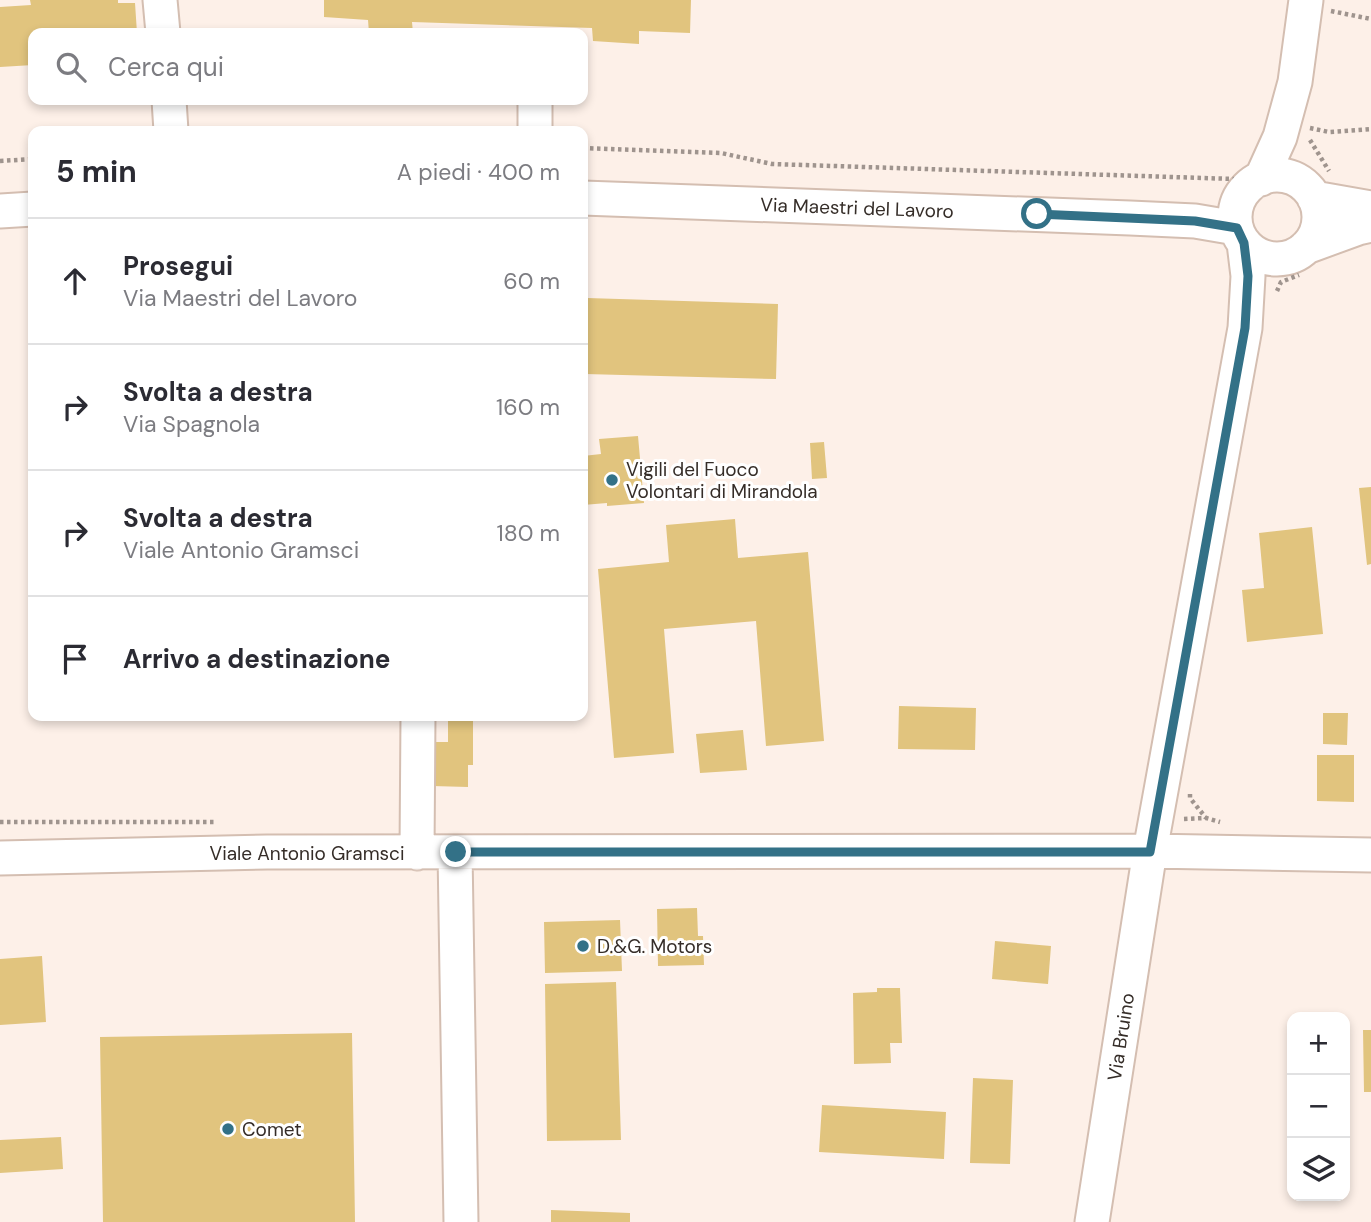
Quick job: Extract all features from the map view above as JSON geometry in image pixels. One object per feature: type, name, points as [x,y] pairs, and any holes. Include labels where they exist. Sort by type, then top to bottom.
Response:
[{"type":"street","points":[[160,0],[163,28]]},
{"type":"street","points":[[1245,328],[1248,276],[1245,204],[1280,137],[1318,5]]},
{"type":"street","points":[[1245,328],[1261,292],[1314,236],[1318,223],[1318,188],[1295,82]]},
{"type":"street","points":[[169,105],[171,126]]},
{"type":"street","points":[[535,105],[535,126]]},
{"type":"street","points":[[1245,204],[1273,176],[1285,176],[1371,208]]},
{"type":"street","name":"Via Maestri del Lavoro","points":[[588,198],[1130,218],[1206,206],[1245,204]]},
{"type":"street","points":[[1245,204],[1254,252],[1265,257],[1277,259],[1371,225]]},
{"type":"street","points":[[0,211],[28,209]]},
{"type":"street","name":"Via Bruino","points":[[1092,1222],[1150,852],[1245,328]]},
{"type":"street","points":[[417,853],[418,721]]},
{"type":"street","name":"Viale Antonio Gramsci","points":[[0,858],[267,852],[1150,852],[1371,855]]},
{"type":"street","points":[[456,852],[461,1222]]},
{"type":"path","points":[[1318,5],[1371,19]]},
{"type":"path","points":[[1318,188],[1305,136],[1371,129]]},
{"type":"path","points":[[588,148],[721,153],[772,164],[1233,180],[1245,204]]},
{"type":"path","points":[[0,161],[28,159]]},
{"type":"building","points":[[30,0],[118,0],[118,3],[135,3],[137,28],[28,28],[28,65],[0,67],[0,7],[31,5]]},
{"type":"building","points":[[324,0],[691,0],[690,33],[639,31],[639,44],[593,41],[592,28],[412,22],[413,28],[369,28],[368,20],[324,17]]},
{"type":"building","points":[[588,298],[778,304],[776,379],[588,374]]},
{"type":"building","name":"Vigili del Fuoco Volontari di Mirandola","points":[[638,436],[644,503],[588,505],[588,455],[601,454],[599,439]]},
{"type":"building","points":[[824,442],[827,478],[812,479],[810,443]]},
{"type":"building","points":[[1371,487],[1371,564],[1367,565],[1359,488]]},
{"type":"building","points":[[735,519],[738,558],[808,552],[824,741],[766,746],[756,621],[664,629],[674,753],[614,758],[598,569],[669,562],[666,525]]},
{"type":"building","points":[[1312,527],[1323,634],[1247,642],[1242,590],[1264,588],[1259,533]]},
{"type":"building","points":[[899,706],[976,708],[975,750],[898,749]]},
{"type":"building","points":[[1323,713],[1348,713],[1347,745],[1323,744]]},
{"type":"building","points":[[448,721],[473,721],[473,765],[468,765],[468,787],[432,786],[432,742],[448,742]]},
{"type":"building","points":[[743,730],[747,770],[700,773],[696,734]]},
{"type":"building","points":[[1317,755],[1354,755],[1354,802],[1317,801]]},
{"type":"building","points":[[697,908],[698,936],[703,936],[704,965],[658,966],[657,909]]},
{"type":"building","name":"D.&G. Motors","points":[[620,920],[622,971],[545,973],[544,922]]},
{"type":"building","points":[[995,941],[1051,946],[1048,984],[992,979]]},
{"type":"building","points":[[42,956],[46,1022],[0,1025],[0,959]]},
{"type":"building","points":[[616,982],[621,1140],[547,1141],[545,984]]},
{"type":"building","points":[[877,988],[900,988],[902,1043],[890,1043],[891,1063],[854,1064],[853,993],[877,992]]},
{"type":"building","points":[[1363,1030],[1371,1030],[1371,1092],[1364,1092]]},
{"type":"building","name":"Comet","points":[[352,1033],[355,1222],[103,1222],[100,1037]]},
{"type":"building","points":[[973,1078],[1013,1080],[1010,1164],[970,1163]]},
{"type":"building","points":[[822,1105],[946,1112],[944,1159],[819,1152]]},
{"type":"building","points":[[61,1137],[63,1169],[0,1173],[0,1140]]},
{"type":"building","points":[[551,1210],[630,1213],[630,1222],[551,1222]]},
{"type":"place","name":"Vigili del Fuoco Volontari di Mirandola","points":[[612,480]]},
{"type":"place","name":"D.&G. Motors","points":[[583,946]]},
{"type":"place","name":"Comet","points":[[228,1129]]},
{"type":"route","points":[[456,852],[1150,852],[1245,328],[1248,276],[1244,243],[1237,228],[1195,221],[1037,214]]}]
